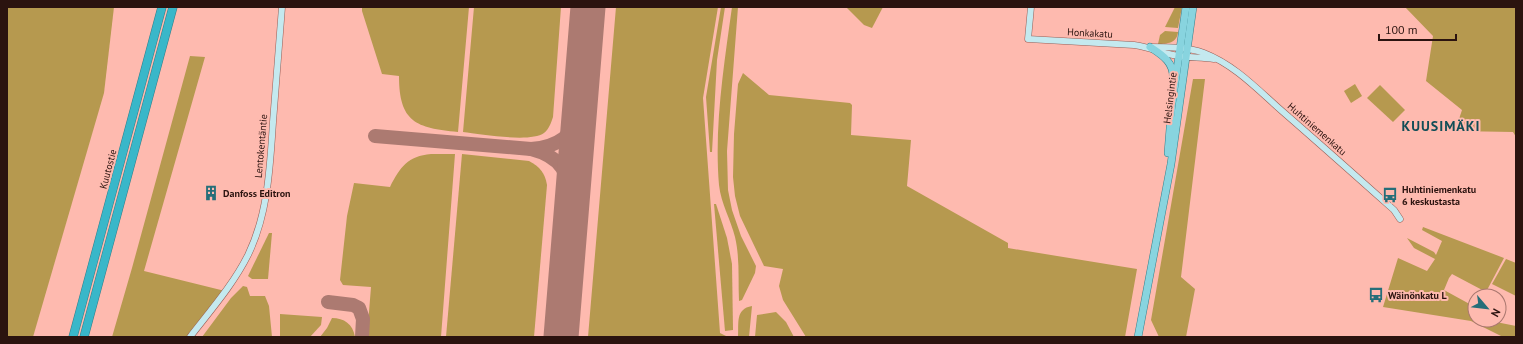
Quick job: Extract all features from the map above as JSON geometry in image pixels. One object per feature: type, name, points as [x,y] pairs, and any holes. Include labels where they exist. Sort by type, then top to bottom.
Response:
[{"type":"highway","name":"Kuutostie","points":[[73,337],[162,7]]},
{"type":"highway","name":"Kuutostie","points":[[84,337],[173,7]]},
{"type":"main road","name":"Helsingintie","points":[[1138,337],[1171,164],[1186,7]]},
{"type":"main road","name":"Helsingintie","points":[[1183,49],[1193,7]]},
{"type":"main road","points":[[1150,48],[1168,60],[1172,69],[1172,104]]},
{"type":"main road","name":"Helsingintie","points":[[1166,191],[1172,104],[1182,57]]},
{"type":"street","name":"Lentokentäntie","points":[[190,337],[236,276],[248,256],[258,232],[269,177],[282,7]]},
{"type":"street","name":"Honkakatu","points":[[1031,7],[1028,39],[1134,45],[1182,57]]},
{"type":"street","name":"Honkakatu","points":[[1150,48],[1183,49]]},
{"type":"street","name":"Huhtiniemenkatu","points":[[1183,49],[1201,52],[1223,63],[1243,77],[1394,210],[1400,219]]},
{"type":"street","name":"Huhtiniemenkatu","points":[[1182,57],[1215,59]]},
{"type":"shaded area","points":[[7,7],[114,7],[104,93],[33,337],[7,337]]},
{"type":"shaded area","points":[[362,7],[469,7],[458,132],[421,125],[413,120],[407,113],[402,104],[399,76],[382,74]]},
{"type":"shaded area","points":[[474,7],[561,7],[553,117],[549,128],[544,133],[537,136],[517,138],[463,132]]},
{"type":"shaded area","points":[[616,7],[718,7],[703,98],[720,333],[728,337],[588,337]]},
{"type":"shaded area","points":[[721,7],[725,7],[717,60],[712,152],[710,152],[706,97]]},
{"type":"shaded area","points":[[732,7],[738,7],[727,151],[728,190],[732,210],[741,236],[756,266],[755,273],[742,300],[739,301],[737,245],[720,192],[718,163],[719,118]]},
{"type":"shaded area","points":[[846,7],[883,7],[872,28],[864,25]]},
{"type":"shaded area","points":[[1175,7],[1182,7],[1178,28],[1165,27]]},
{"type":"shaded area","points":[[1405,7],[1516,7],[1516,137],[1513,132],[1455,131],[1462,110],[1426,81],[1433,36]]},
{"type":"shaded area","points":[[1165,31],[1178,32],[1176,39],[1165,44],[1158,44],[1160,35]]},
{"type":"shaded area","points":[[190,56],[205,57],[144,271],[225,291],[190,337],[112,337],[132,268]]},
{"type":"shaded area","points":[[743,73],[769,95],[850,103],[852,105],[851,135],[911,140],[907,186],[1008,243],[1008,248],[1137,269],[1125,337],[806,337],[783,300],[779,286],[783,269],[764,266],[740,216],[735,196],[733,177],[734,134],[738,84]]},
{"type":"shaded area","points":[[1193,79],[1205,79],[1181,277],[1195,289],[1186,337],[1159,337],[1151,320]]},
{"type":"shaded area","points":[[1355,84],[1362,96],[1351,103],[1344,91]]},
{"type":"shaded area","points":[[1380,85],[1405,110],[1393,122],[1367,98]]},
{"type":"shaded area","points":[[431,154],[455,154],[441,337],[367,337],[371,287],[343,285],[340,280],[347,216],[354,183],[390,187],[401,168],[416,157]]},
{"type":"shaded area","points":[[462,154],[529,161],[539,168],[545,177],[547,185],[534,337],[446,337]]},
{"type":"shaded area","points":[[714,204],[716,204],[727,238],[732,264],[733,330],[725,331]]},
{"type":"shaded area","points":[[1423,227],[1504,258],[1488,288],[1478,288],[1452,274],[1449,278],[1444,290],[1467,303],[1467,320],[1383,307],[1398,258],[1427,271],[1435,259],[1414,248],[1407,238],[1434,252],[1436,255],[1442,241],[1422,230]]},
{"type":"shaded area","points":[[269,233],[272,233],[268,279],[252,279],[248,276]]},
{"type":"shaded area","points":[[1506,259],[1516,263],[1516,296],[1507,292],[1507,288],[1500,288],[1492,284]]},
{"type":"shaded area","points":[[243,286],[247,287],[250,296],[265,296],[269,306],[272,337],[202,337],[231,298]]},
{"type":"shaded area","points":[[752,306],[749,337],[738,337],[738,322],[740,313]]},
{"type":"shaded area","points":[[776,312],[786,322],[794,337],[755,337],[757,315]]},
{"type":"shaded area","points":[[280,314],[322,317],[321,325],[310,337],[280,337]]},
{"type":"shaded area","points":[[332,318],[340,319],[350,325],[355,337],[320,337]]},
{"type":"shaded area","points":[[1507,324],[1516,326],[1516,337],[1503,337],[1485,328],[1507,328]]},
{"type":"taxiway","points":[[572,203],[569,183],[562,168],[557,162],[542,152],[531,149],[549,146],[564,138],[574,126],[578,118],[580,108]]},
{"type":"taxiway","points":[[375,136],[531,149]]},
{"type":"taxiway","points":[[328,302],[353,305],[359,308],[363,319],[362,337]]},
{"type":"runway","points":[[561,337],[588,7]]},
{"type":"place","name":"Danfoss Editron","points":[[211,193]]},
{"type":"place","name":"Huhtiniemenkatu 6 keskustasta","points":[[1390,195]]},
{"type":"place","name":"Wäinönkatu L","points":[[1376,295]]},
{"type":"district","name":"KUUSIMÄKI","points":[[1441,126]]}]
